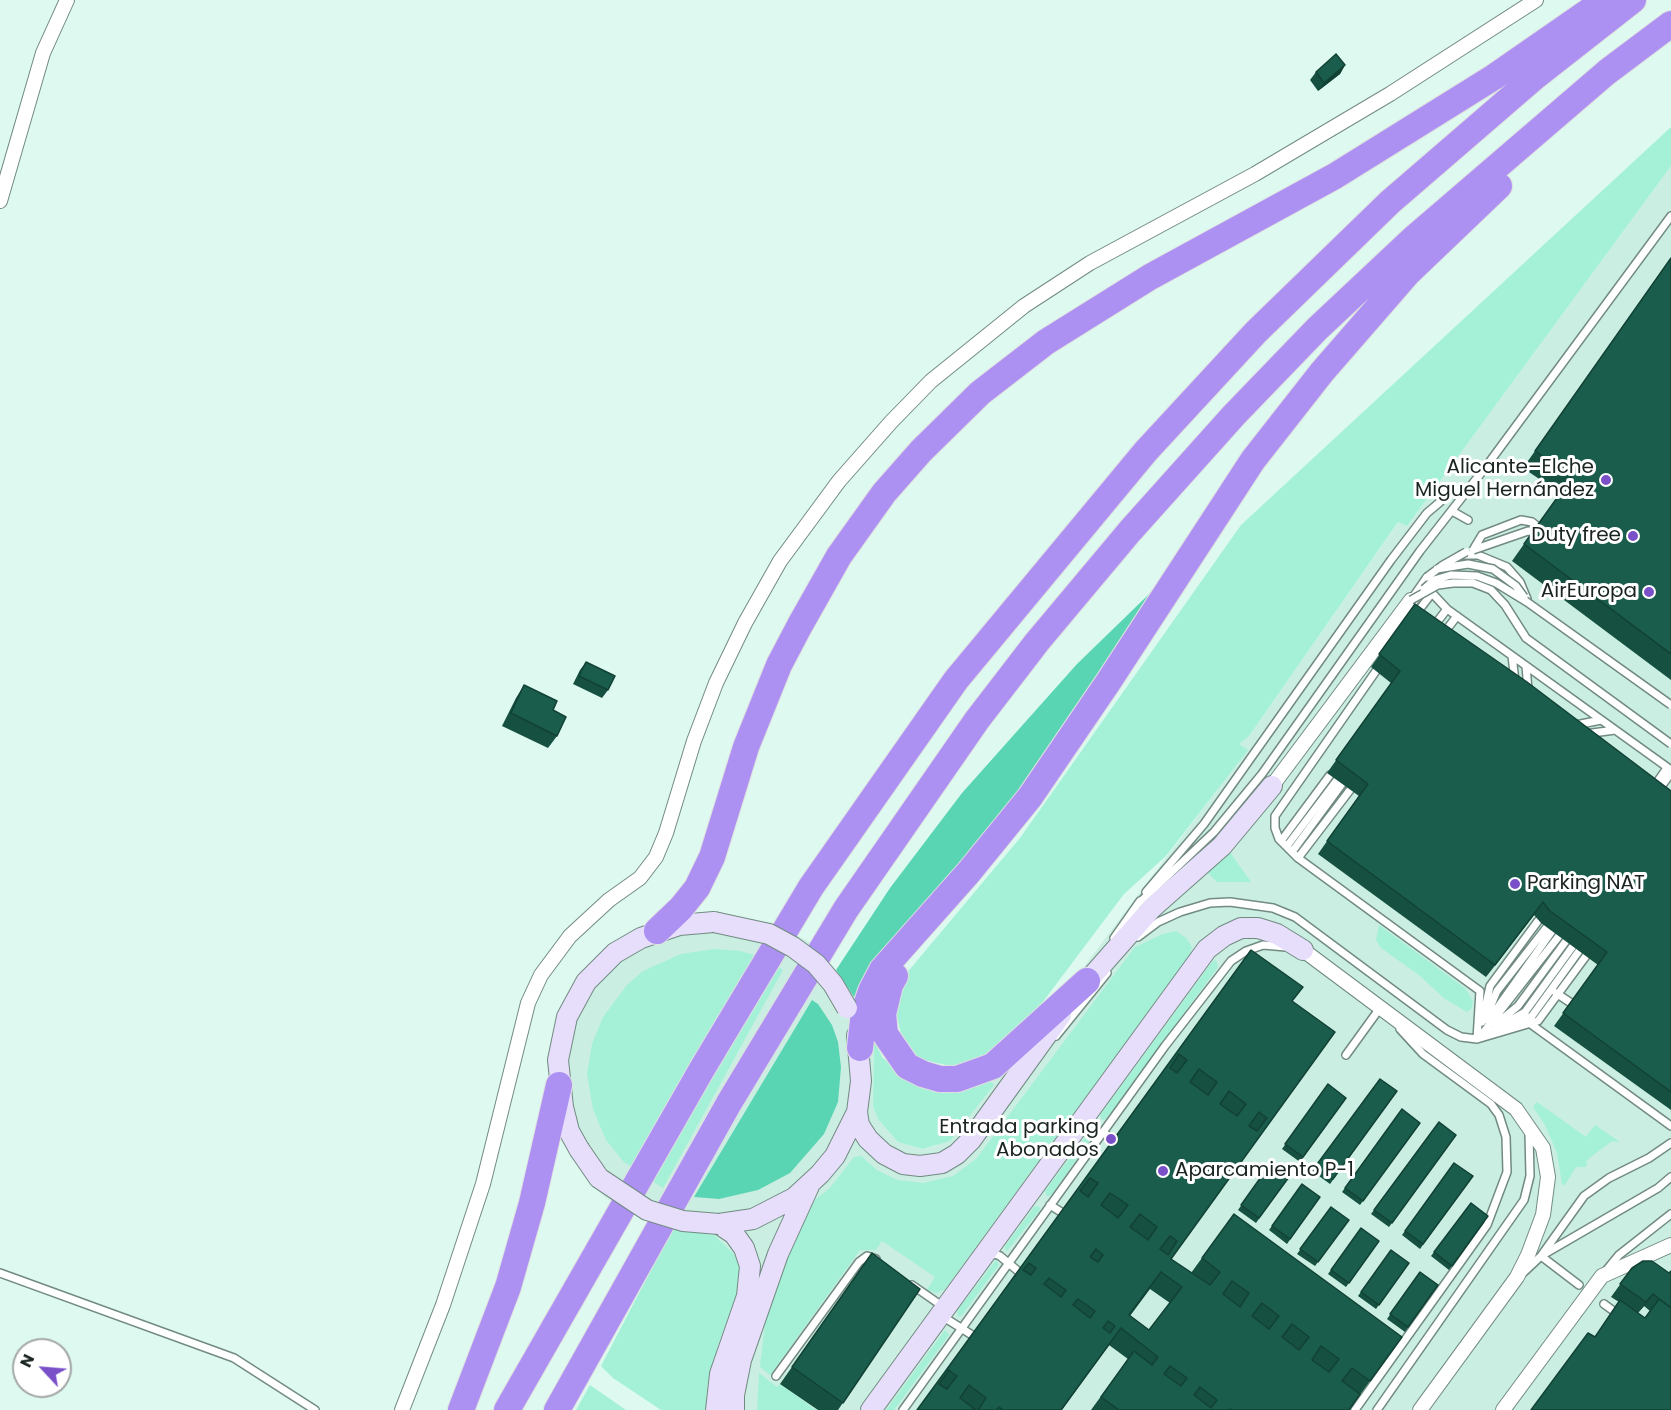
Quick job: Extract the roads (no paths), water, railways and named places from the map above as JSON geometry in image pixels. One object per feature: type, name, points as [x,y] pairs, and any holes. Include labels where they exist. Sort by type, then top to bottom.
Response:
[{"type":"highway","points":[[657,931],[681,909],[697,888],[712,857],[746,747],[779,665],[839,556],[884,493],[921,451],[980,393],[1063,330],[1150,277],[1335,176],[1494,77],[1605,0]]},
{"type":"highway","points":[[507,1410],[696,1079],[811,887],[956,680],[1146,451],[1256,332],[1389,202],[1536,76],[1632,0]]},
{"type":"highway","points":[[860,1048],[864,1012],[882,969],[976,864],[1029,797],[1077,728],[1210,522],[1253,460],[1322,372],[1408,273],[1539,147],[1671,27]]},
{"type":"highway","points":[[557,1410],[729,1103],[846,909],[977,720],[1037,642],[1218,433],[1317,330],[1415,237],[1607,72],[1671,27]]},
{"type":"highway","points":[[1077,728],[1050,776],[987,865],[904,960],[890,985],[883,1014],[885,1034],[907,1066],[940,1079],[957,1079],[993,1066],[1087,981]]},
{"type":"highway","points":[[461,1410],[508,1287],[532,1203],[559,1085]]},
{"type":"street","points":[[0,201],[43,53],[67,0]]},
{"type":"street","points":[[402,1410],[443,1305],[483,1184],[528,1003],[541,975],[570,936],[609,900],[640,878],[656,857],[666,833],[694,741],[716,683],[780,561],[839,481],[931,381],[1024,306],[1090,263],[1255,174],[1390,94],[1536,0]]},
{"type":"street","points":[[857,1112],[835,1156],[808,1186],[781,1206],[753,1219],[719,1224],[683,1221],[647,1210],[599,1178],[569,1131],[559,1085],[558,1060],[567,1017],[586,982],[615,953],[657,931],[679,925],[714,922],[769,934],[793,947],[816,964],[833,984],[847,1008],[856,1027],[860,1048],[861,1081],[857,1112],[859,1125],[868,1139],[884,1154],[903,1164],[920,1166],[942,1163],[957,1154],[971,1140],[1087,981],[1152,908],[1222,846],[1272,786],[1411,600]]},
{"type":"street","points":[[871,1410],[1207,949],[1224,936],[1241,928],[1258,928],[1277,934],[1303,950],[1516,1109],[1543,1148],[1548,1177],[1539,1233],[1516,1277],[1420,1410]]},
{"type":"street","points":[[734,1410],[734,1395],[741,1360],[778,1254],[808,1186]]},
{"type":"street","points":[[716,1410],[720,1374],[747,1296],[750,1266],[744,1248],[734,1234],[719,1224]]},
{"type":"street","points":[[1503,1410],[1602,1276],[1671,1245]]},
{"type":"lane","points":[[1138,904],[1214,832],[1243,797],[1437,526],[1452,511],[1671,216]]},
{"type":"lane","points":[[1087,981],[1156,879],[1210,814],[1440,502]]},
{"type":"lane","points":[[1452,511],[1468,520]]},
{"type":"lane","points":[[1411,600],[1427,577],[1461,555],[1528,531],[1539,531],[1546,536],[1532,522],[1521,520],[1482,535],[1473,550]]},
{"type":"lane","points":[[1461,555],[1478,555],[1507,567],[1520,582],[1527,602]]},
{"type":"lane","points":[[1437,569],[1468,564],[1493,570],[1516,586],[1527,602]]},
{"type":"lane","points":[[1411,600],[1434,580],[1460,574],[1477,576],[1496,583],[1527,602],[1671,705]]},
{"type":"lane","points":[[1411,600],[1438,585],[1453,583],[1473,583],[1491,590],[1505,605],[1526,638],[1671,744]]},
{"type":"lane","points":[[1411,621],[1432,593],[1447,609],[1670,770],[1650,797]]},
{"type":"lane","points":[[1429,633],[1447,609]]},
{"type":"lane","points":[[1439,640],[1457,616]]},
{"type":"lane","points":[[1512,656],[1518,695]]},
{"type":"lane","points":[[1526,666],[1530,698]]},
{"type":"lane","points":[[1376,671],[1275,816],[1275,828],[1287,847],[1299,858],[1480,991],[1478,1039]]},
{"type":"lane","points":[[1564,729],[1583,722],[1601,720]]},
{"type":"lane","points":[[1576,737],[1596,731],[1615,730]]},
{"type":"lane","points":[[1287,847],[1336,780],[1287,847]]},
{"type":"lane","points":[[1299,858],[1350,790]]},
{"type":"lane","points":[[1029,1058],[1063,1029],[1124,951],[1142,934],[1158,922],[1194,906],[1230,902],[1273,908],[1295,917],[1447,1030],[1461,1037],[1478,1039],[1532,1025],[1538,1021],[1579,951],[1544,984],[1525,1012],[1478,1039]]},
{"type":"lane","points":[[1478,1039],[1490,986],[1539,921]]},
{"type":"lane","points":[[1478,1039],[1520,968],[1549,929]]},
{"type":"lane","points":[[1478,1039],[1559,936]]},
{"type":"lane","points":[[1478,1039],[1518,1006],[1566,941]]},
{"type":"lane","points":[[903,1410],[1103,1132],[1231,961],[1246,951],[1263,945],[1303,950]]},
{"type":"lane","points":[[1509,961],[1570,1003]]},
{"type":"lane","points":[[1478,1039],[1532,1016],[1555,992]]},
{"type":"lane","points":[[1346,1055],[1379,1007],[1423,1054],[1491,1104],[1499,1115],[1506,1137],[1507,1172],[1487,1225],[1355,1410]]},
{"type":"lane","points":[[1532,1025],[1671,1126]]},
{"type":"lane","points":[[1377,1410],[1524,1200],[1528,1191],[1531,1161],[1528,1124]]},
{"type":"lane","points":[[1103,1132],[1111,1138]]},
{"type":"lane","points":[[1541,1256],[1584,1196],[1609,1178],[1649,1158],[1671,1143]]},
{"type":"lane","points":[[1516,1277],[1541,1256],[1658,1188],[1671,1177]]},
{"type":"lane","points":[[1050,1205],[1061,1212]]},
{"type":"lane","points":[[1602,1276],[1619,1255],[1671,1214]]},
{"type":"lane","points":[[947,1305],[988,1256],[995,1254],[1018,1270]]},
{"type":"lane","points":[[776,1376],[859,1262],[867,1256],[883,1264]]},
{"type":"lane","points":[[1541,1256],[1579,1285]]},
{"type":"lane","points":[[0,1273],[234,1358],[315,1410]]},
{"type":"lane","points":[[907,1282],[947,1305],[962,1328],[972,1335]]},
{"type":"lane","points":[[1604,1304],[1622,1317]]},
{"type":"place","name":"Alicante–Elche Miguel Hernández","points":[[1606,480]]},
{"type":"place","name":"Duty free","points":[[1633,536]]},
{"type":"place","name":"AirEuropa","points":[[1649,592]]},
{"type":"place","name":"Parking NAT","points":[[1515,884]]},
{"type":"place","name":"Entrada parking Abonados","points":[[1111,1139]]},
{"type":"place","name":"Aparcamiento P-1","points":[[1163,1171]]}]
